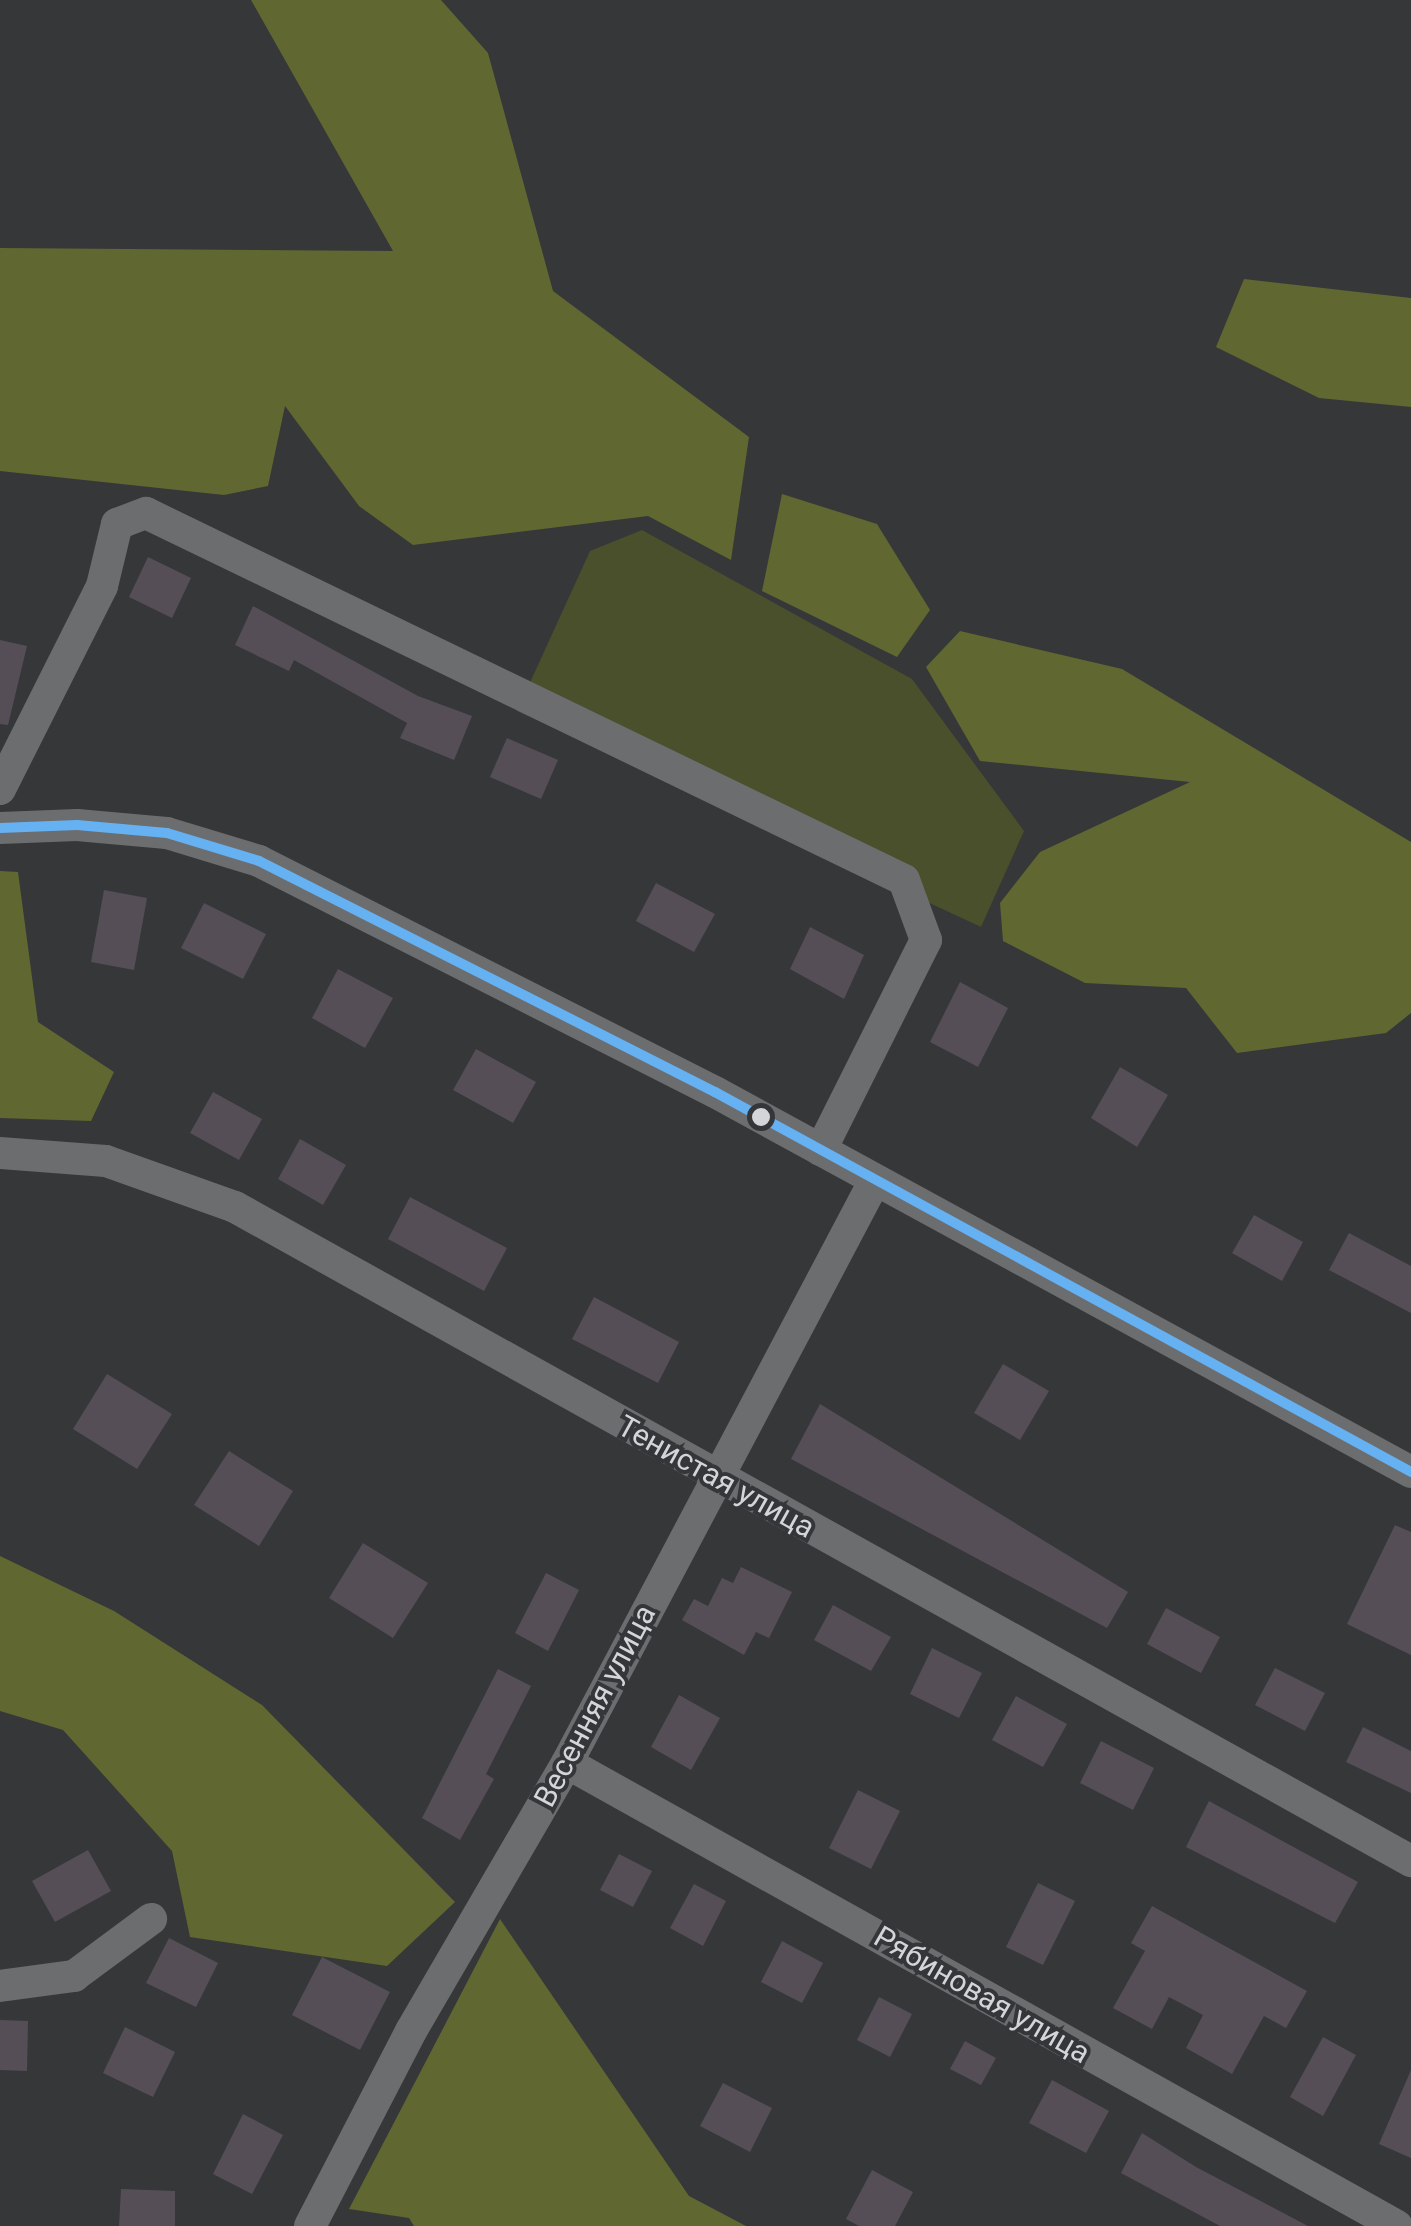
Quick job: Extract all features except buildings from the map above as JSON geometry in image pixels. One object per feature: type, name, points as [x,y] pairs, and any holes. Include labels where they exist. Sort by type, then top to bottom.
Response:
[{"type":"street","points":[[0,789],[102,586],[117,524],[146,513],[904,880],[926,940],[821,1150]]},
{"type":"street","points":[[0,828],[77,825],[168,833],[260,861],[821,1150],[1411,1472]]},
{"type":"street","name":"Тенистая улица","points":[[0,1153],[106,1161],[235,1208],[1411,1862]]},
{"type":"street","name":"Весенняя улица","points":[[310,2226],[411,2030],[568,1762],[874,1182]]},
{"type":"street","name":"Рябиновая улица","points":[[568,1762],[1397,2226]]},
{"type":"street","points":[[0,1986],[74,1976],[150,1919]]},
{"type":"green space","points":[[251,0],[441,0],[488,53],[553,291],[749,437],[731,560],[648,516],[413,545],[359,506],[285,406],[268,486],[224,495],[0,471],[0,248],[393,251]]},
{"type":"green space","points":[[1244,279],[1411,298],[1411,407],[1319,398],[1216,347]]},
{"type":"green space","points":[[782,494],[877,524],[930,610],[897,657],[762,591]]},
{"type":"green space","points":[[642,530],[912,679],[1024,831],[981,927],[517,711],[590,551]]},
{"type":"green space","points":[[960,631],[1122,669],[1411,842],[1411,1013],[1386,1033],[1237,1053],[1186,988],[1085,983],[1003,941],[1000,903],[1040,852],[1190,782],[980,761],[926,667]]},
{"type":"green space","points":[[0,871],[18,872],[38,1022],[114,1072],[91,1121],[0,1118]]},
{"type":"green space","points":[[0,1556],[114,1611],[262,1705],[455,1902],[387,1966],[190,1937],[172,1851],[63,1730],[0,1711]]},
{"type":"green space","points":[[500,1919],[689,2196],[746,2226],[414,2226],[409,2218],[349,2209]]},
{"type":"transit line","points":[[0,828],[77,825],[167,833],[259,861],[715,1092],[1411,1472]]}]
